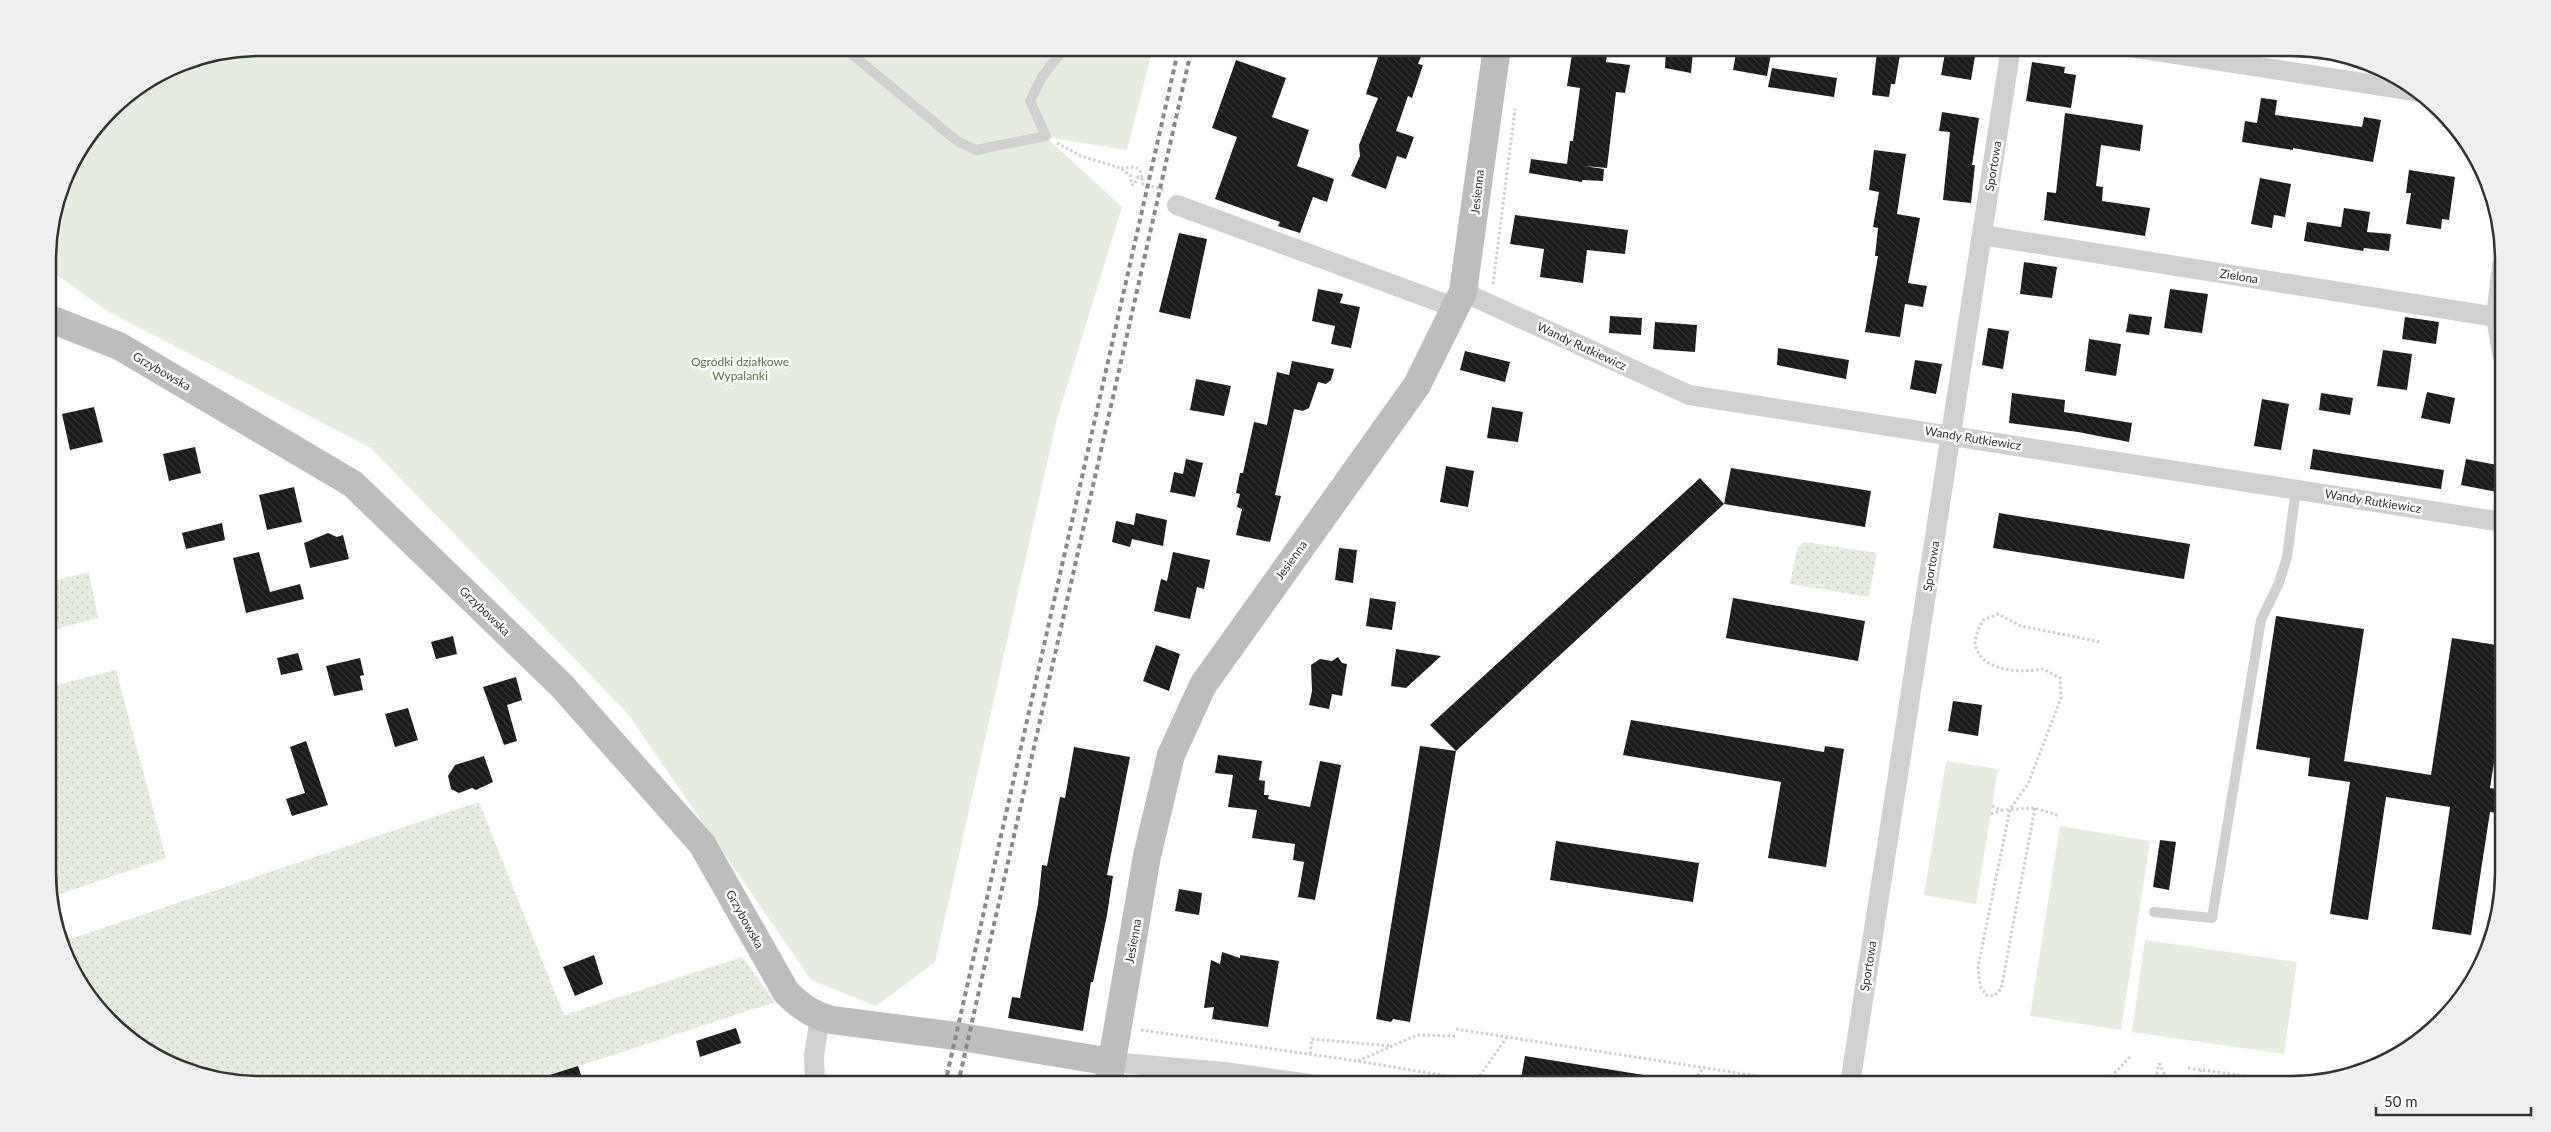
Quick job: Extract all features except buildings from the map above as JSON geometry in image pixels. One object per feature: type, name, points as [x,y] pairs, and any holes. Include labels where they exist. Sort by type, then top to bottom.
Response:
[{"type":"street","name":"Jesienna","points":[[1110,1073],[1147,856],[1171,755],[1204,685],[1245,624],[1417,385],[1459,300],[1495,56]]},
{"type":"street","name":"Sportowa","points":[[1851,1076],[2010,56]]},
{"type":"street","points":[[2183,56],[2401,89]]},
{"type":"street","name":"Wandy Rutkiewicz","points":[[1177,205],[1459,300],[1689,395],[2495,521]]},
{"type":"street","name":"Zielona","points":[[1982,235],[2495,317]]},
{"type":"street","name":"Grzybowska","points":[[56,321],[119,346],[353,484],[562,686],[702,844],[786,992],[801,1007],[820,1017],[956,1036],[1110,1073]]},
{"type":"street","points":[[815,1076],[814,1056],[820,1017]]},
{"type":"street","points":[[1110,1073],[1224,1072],[1253,1076]]},
{"type":"lane","points":[[853,56],[957,141],[976,150],[1046,136],[1030,101],[1042,77],[1059,56]]},
{"type":"lane","points":[[2154,912],[2212,918],[2261,620],[2279,583],[2287,557],[2296,490]]},
{"type":"path","points":[[1492,290],[1515,105]]},
{"type":"path","points":[[1046,136],[1081,156],[1120,168],[1131,176],[1131,184],[1134,185],[1138,178],[1142,179]]},
{"type":"path","points":[[1120,168],[1135,167],[1140,170],[1144,184],[1167,190],[1167,197],[1170,197],[1172,190],[1176,191],[1174,202],[1177,205]]},
{"type":"path","points":[[2034,808],[2001,989],[1994,996],[1986,995],[1980,986],[1978,967],[2010,810],[2028,784],[2061,698],[2060,678],[2043,669],[2025,672],[1994,666],[1980,656],[1975,641],[1983,620],[1998,614],[2021,626],[2101,642]]},
{"type":"path","points":[[1992,806],[2002,810]]},
{"type":"path","points":[[1991,814],[2002,810],[2034,808],[2060,816]]},
{"type":"path","points":[[1138,1038],[1140,1021]]},
{"type":"path","points":[[1456,1029],[1756,1076]]},
{"type":"path","points":[[1139,1030],[1358,1061],[1438,1076]]},
{"type":"path","points":[[1358,1061],[1417,1035],[1455,1036]]},
{"type":"path","points":[[1480,1076],[1507,1037]]},
{"type":"path","points":[[1310,1054],[1312,1040],[1392,1046]]},
{"type":"path","points":[[2112,1076],[2130,1057]]},
{"type":"path","points":[[2156,1076],[2159,1062],[2166,1076]]},
{"type":"path","points":[[1698,1076],[1703,1068]]},
{"type":"path","points":[[2188,1068],[2240,1076]]},
{"type":"path","points":[[2200,1070],[2202,1076]]},
{"type":"green space","name":"Ogródki działkowe Wypalanki","points":[[260,56],[1151,56],[1127,150],[1046,137],[1122,207],[1057,419],[935,962],[876,1006],[811,980],[628,714],[371,448],[109,312],[56,275],[60,220],[72,182],[77,170],[98,136],[136,98],[170,77],[207,63]]},
{"type":"green space","points":[[1804,542],[1877,553],[1869,597],[1790,584],[1797,549]]},
{"type":"green space","points":[[89,572],[98,618],[56,629],[56,580]]},
{"type":"green space","points":[[116,670],[166,858],[58,895],[56,872],[56,685]]},
{"type":"green space","points":[[1946,761],[1998,769],[1976,904],[1924,895]]},
{"type":"green space","points":[[479,802],[564,1015],[742,957],[775,1002],[548,1076],[260,1076],[234,1074],[207,1069],[182,1060],[170,1055],[136,1034],[98,996],[77,962],[68,940]]},
{"type":"green space","points":[[2060,826],[2150,841],[2121,1030],[2030,1016]]},
{"type":"green space","points":[[2145,940],[2297,962],[2284,1054],[2132,1032]]},
{"type":"railway","points":[[947,1076],[1177,56]]},
{"type":"railway","points":[[960,1076],[1190,56]]}]
